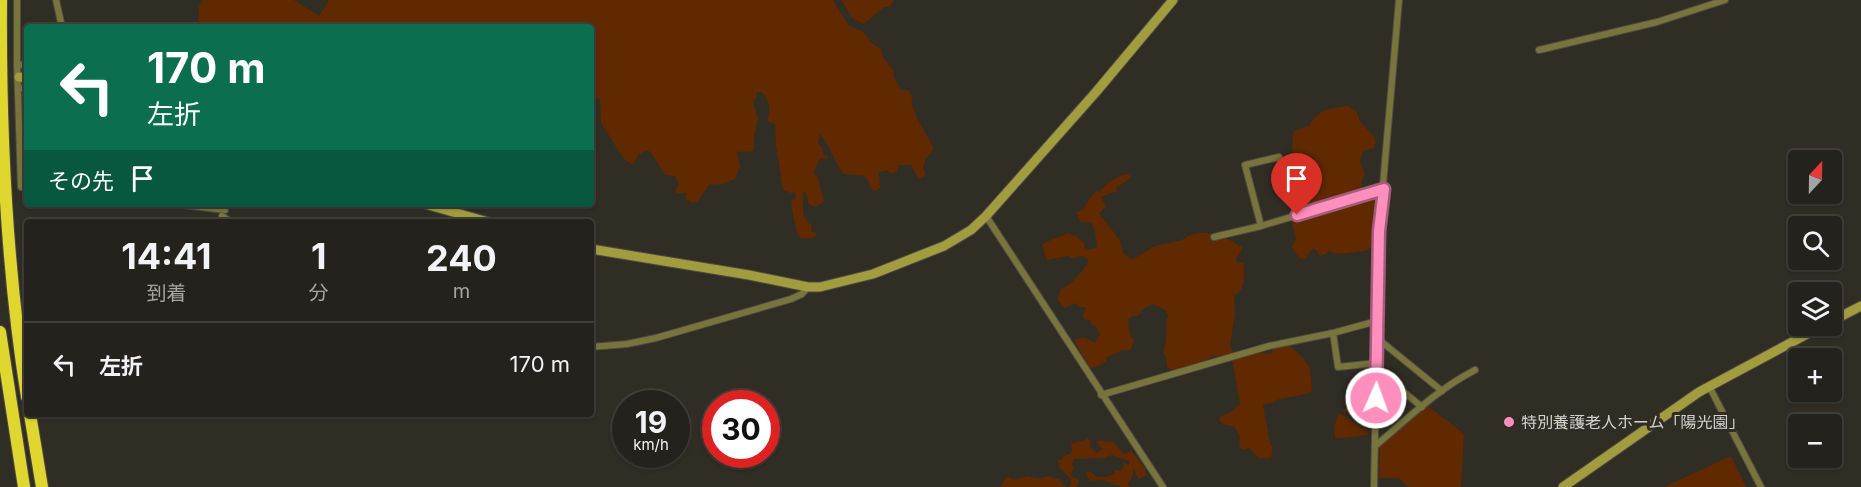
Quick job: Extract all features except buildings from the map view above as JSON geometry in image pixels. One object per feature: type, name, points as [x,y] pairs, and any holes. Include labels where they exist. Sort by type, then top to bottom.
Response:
[{"type":"highway","points":[[1,0],[1,112],[9,251],[24,373]]},
{"type":"highway","points":[[0,332],[24,487]]},
{"type":"highway","points":[[30,417],[42,487]]},
{"type":"street","points":[[16,0],[21,187],[24,188]]},
{"type":"street","points":[[56,0],[61,24]]},
{"type":"street","points":[[594,249],[808,287],[831,285],[873,274],[944,246],[971,230],[986,216],[1096,92],[1173,0]]},
{"type":"street","points":[[1374,487],[1379,231],[1399,0]]},
{"type":"street","points":[[1539,50],[1657,22],[1725,0]]},
{"type":"street","points":[[17,64],[24,65]]},
{"type":"street","points":[[18,88],[24,89]]},
{"type":"street","points":[[1261,226],[1245,165],[1279,157],[1297,215]]},
{"type":"street","points":[[1214,237],[1261,226],[1384,189]]},
{"type":"street","points":[[192,207],[224,213],[229,219]]},
{"type":"street","points":[[436,207],[478,219]]},
{"type":"street","points":[[986,216],[1163,487]]},
{"type":"street","points":[[594,347],[627,344],[688,330],[791,299],[802,294],[808,287]]},
{"type":"street","points":[[1842,316],[1861,306]]},
{"type":"street","points":[[1101,394],[1269,346],[1377,321]]},
{"type":"street","points":[[1333,333],[1338,367],[1377,366],[1422,407]]},
{"type":"street","points":[[1563,487],[1709,386],[1803,336]]},
{"type":"street","points":[[1377,338],[1442,390]]},
{"type":"street","points":[[1375,446],[1442,390],[1475,370]]},
{"type":"street","points":[[1709,386],[1761,487]]},
{"type":"shaded area","points":[[204,0],[294,0],[319,16],[329,0],[833,0],[849,26],[862,31],[874,45],[881,49],[883,57],[894,71],[893,75],[901,90],[908,90],[912,96],[913,108],[934,149],[926,159],[923,168],[925,176],[919,179],[911,165],[898,165],[898,171],[891,174],[887,170],[879,172],[880,188],[875,191],[870,188],[864,176],[844,174],[820,134],[818,143],[823,149],[823,154],[828,155],[827,159],[821,158],[813,172],[818,178],[824,202],[815,207],[809,204],[806,193],[803,192],[803,214],[811,225],[811,231],[817,233],[815,237],[802,238],[799,237],[797,231],[791,201],[796,198],[795,192],[783,190],[775,124],[767,121],[769,105],[762,92],[757,92],[753,101],[758,119],[754,135],[754,151],[737,152],[740,167],[735,179],[723,184],[709,185],[698,201],[693,203],[686,200],[686,193],[677,193],[676,189],[679,185],[675,176],[665,175],[647,150],[638,155],[633,165],[624,159],[601,123],[600,100],[594,98],[594,24],[198,24],[199,6]]},
{"type":"shaded area","points":[[841,0],[894,0],[890,7],[884,7],[864,24],[853,19]]},
{"type":"shaded area","points":[[1348,106],[1357,112],[1361,123],[1375,138],[1374,148],[1363,151],[1360,161],[1365,174],[1361,182],[1363,190],[1375,197],[1377,213],[1374,244],[1366,251],[1336,254],[1328,251],[1320,256],[1313,249],[1307,255],[1307,259],[1302,259],[1292,247],[1296,239],[1291,218],[1292,208],[1304,204],[1307,195],[1306,186],[1301,183],[1300,172],[1293,163],[1294,131],[1309,126],[1316,116],[1325,110]]},
{"type":"shaded area","points":[[1127,174],[1131,178],[1116,188],[1117,191],[1101,197],[1106,207],[1099,213],[1119,239],[1123,252],[1130,259],[1134,258],[1155,246],[1180,241],[1197,233],[1218,235],[1237,244],[1243,248],[1236,262],[1244,263],[1244,277],[1243,286],[1234,296],[1235,313],[1230,346],[1232,351],[1242,356],[1247,352],[1271,354],[1275,345],[1289,345],[1310,368],[1312,391],[1310,393],[1263,405],[1270,444],[1273,447],[1271,458],[1258,458],[1249,448],[1242,450],[1239,444],[1240,437],[1235,427],[1220,421],[1219,417],[1231,412],[1240,404],[1233,363],[1227,354],[1214,356],[1204,361],[1203,369],[1182,376],[1167,367],[1163,352],[1168,315],[1164,309],[1152,304],[1143,309],[1138,316],[1128,319],[1129,331],[1134,341],[1131,349],[1122,350],[1106,358],[1106,361],[1100,365],[1090,368],[1074,340],[1083,337],[1095,343],[1100,335],[1091,321],[1084,319],[1086,307],[1080,307],[1075,303],[1064,308],[1057,299],[1061,289],[1073,281],[1088,263],[1087,259],[1083,256],[1074,259],[1068,256],[1047,260],[1042,245],[1067,233],[1076,236],[1085,244],[1086,249],[1097,247],[1091,222],[1081,222],[1076,212],[1083,210],[1096,191],[1100,192],[1112,180]]},
{"type":"shaded area","points":[[1372,391],[1371,426],[1342,410],[1360,405],[1360,399]]},
{"type":"shaded area","points":[[1428,406],[1464,434],[1461,487],[1409,487],[1398,478],[1379,478],[1380,445]]},
{"type":"shaded area","points":[[1339,413],[1360,428],[1366,429],[1367,435],[1335,438],[1334,427]]},
{"type":"shaded area","points":[[1087,438],[1091,441],[1090,447],[1097,453],[1102,449],[1097,443],[1099,440],[1114,442],[1123,454],[1131,451],[1145,468],[1146,476],[1138,479],[1134,469],[1128,483],[1130,487],[1120,487],[1102,480],[1090,481],[1086,474],[1087,471],[1096,477],[1107,477],[1114,474],[1115,469],[1122,471],[1124,462],[1129,465],[1129,461],[1112,454],[1106,458],[1074,459],[1071,474],[1072,477],[1079,479],[1077,487],[1068,487],[1071,485],[1070,478],[1059,467],[1058,460],[1070,454],[1071,443],[1084,441]]},
{"type":"shaded area","points":[[1731,456],[1746,487],[1664,487]]},
{"type":"shaded area","points":[[1030,476],[1059,479],[1067,487],[1000,487],[1006,478],[1010,477],[1013,480]]},
{"type":"place","name":"特別養護老人ホーム「陽光園」","points":[[1509,422]]},
{"type":"route","points":[[1297,215],[1384,189],[1379,231],[1376,398]]}]
